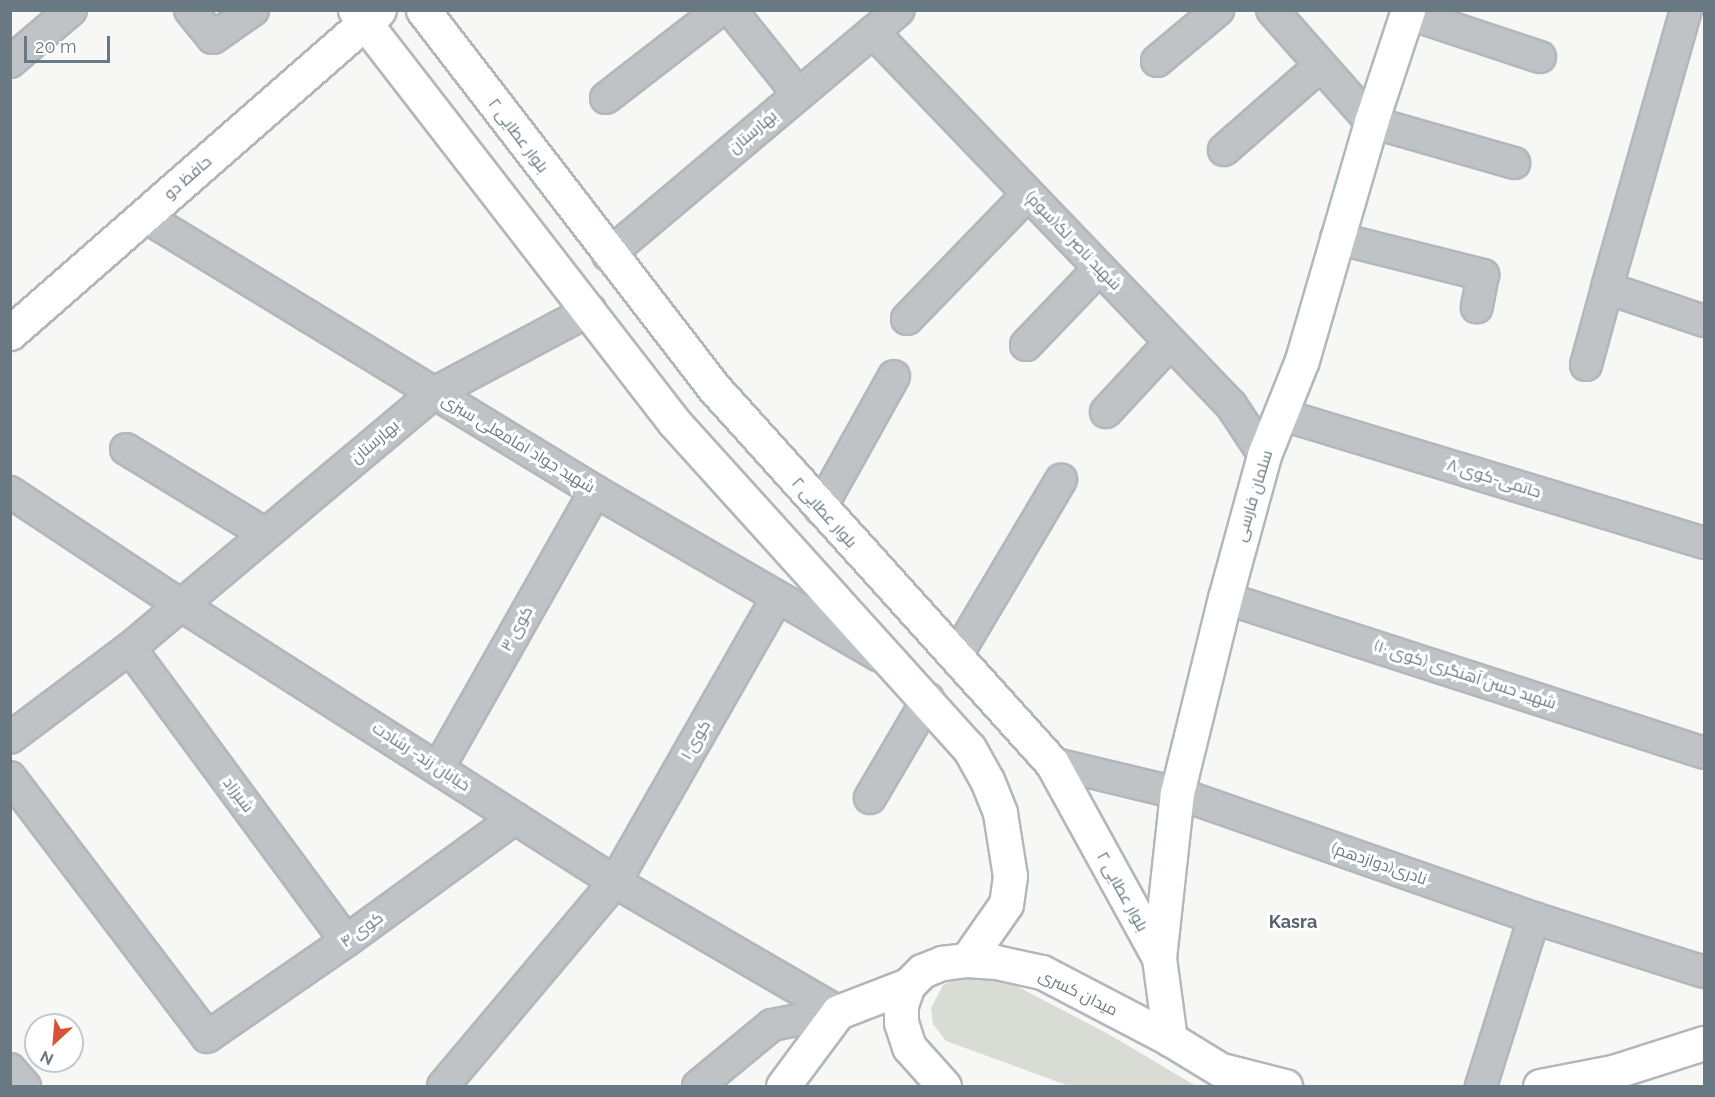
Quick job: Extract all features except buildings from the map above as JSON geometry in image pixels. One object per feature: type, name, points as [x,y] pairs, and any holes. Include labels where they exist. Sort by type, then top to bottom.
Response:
[{"type":"street","points":[[10,62],[71,10]]},
{"type":"street","points":[[190,10],[213,38],[254,10]]},
{"type":"street","name":"بلوار عطایی ۲","points":[[423,10],[608,255],[716,390],[820,509],[957,655],[1052,763],[1159,958],[1170,1039]]},
{"type":"street","points":[[606,99],[720,10]]},
{"type":"street","points":[[731,10],[798,94]]},
{"type":"street","name":"بهارستان","points":[[608,255],[899,10]]},
{"type":"street","points":[[1156,61],[1218,10]]},
{"type":"street","points":[[1272,10],[1371,122],[1514,163]]},
{"type":"street","points":[[1586,365],[1686,10]]},
{"type":"street","points":[[1407,11],[1540,57]]},
{"type":"street","name":"سلمان فارسی","points":[[1159,958],[1177,793],[1225,598],[1264,455],[1283,415],[1371,122],[1407,11]]},
{"type":"street","points":[[366,14],[674,422],[928,699],[969,748],[987,780],[1000,813],[1010,876],[1006,904],[967,960]]},
{"type":"street","name":"حافظ دو","points":[[10,333],[144,216],[366,14]]},
{"type":"street","name":"شهید ناصر لک(سوم)","points":[[873,32],[1231,405],[1264,455]]},
{"type":"street","points":[[1224,150],[1320,66]]},
{"type":"street","points":[[907,319],[1028,194]]},
{"type":"street","name":"شهید جواد امامعلی سبزی","points":[[144,216],[595,491],[896,665]]},
{"type":"street","points":[[1336,238],[1483,275],[1477,307]]},
{"type":"street","points":[[1026,345],[1099,269]]},
{"type":"street","points":[[1607,288],[1704,321]]},
{"type":"street","name":"بهارستان","points":[[10,738],[130,648],[434,393],[590,310]]},
{"type":"street","points":[[1106,412],[1170,343]]},
{"type":"street","points":[[820,509],[894,376]]},
{"type":"street","points":[[674,422],[716,390]]},
{"type":"street","name":"حاتمی-کوی ۸","points":[[1283,415],[1704,543]]},
{"type":"street","points":[[126,449],[265,534]]},
{"type":"street","points":[[957,655],[1061,480]]},
{"type":"street","name":"کوی ۳","points":[[439,768],[595,491]]},
{"type":"street","name":"خیابان زند- رشادت","points":[[10,492],[181,605],[615,882],[838,1011]]},
{"type":"street","name":"کوی ۱","points":[[615,882],[777,598]]},
{"type":"street","name":"شهید حسن آهنگری (کوی ۱۰)","points":[[1225,598],[1704,753]]},
{"type":"street","name":"شیرزاد","points":[[130,648],[346,942]]},
{"type":"street","points":[[870,798],[928,699]]},
{"type":"street","name":"نادری(دوازدهم)","points":[[1052,763],[1177,793],[1534,918],[1704,972]]},
{"type":"street","name":"کوی ۴","points":[[10,777],[207,1037],[346,942],[515,818]]},
{"type":"street","points":[[443,1086],[615,882]]},
{"type":"street","points":[[1480,1086],[1534,918]]},
{"type":"street","name":"میدان کسری","points":[[838,1011],[908,985],[922,971],[942,963],[967,960],[996,962],[1042,972],[1170,1039],[1247,1086]]},
{"type":"street","points":[[908,985],[900,1005],[901,1023],[909,1047],[938,1086]]},
{"type":"street","points":[[698,1086],[772,1025],[838,1011]]},
{"type":"street","points":[[783,1086],[838,1011]]},
{"type":"street","points":[[1540,1086],[1613,1072],[1704,1043]]},
{"type":"street","points":[[1213,1067],[1285,1086]]},
{"type":"street","points":[[10,1069],[25,1086]]},
{"type":"shaded area","points":[[964,975],[1003,979],[1110,1035],[1196,1086],[1069,1086],[946,1041],[933,1024],[931,1008],[943,985]]},
{"type":"district","name":"Kasra","points":[[1293,922]]}]
